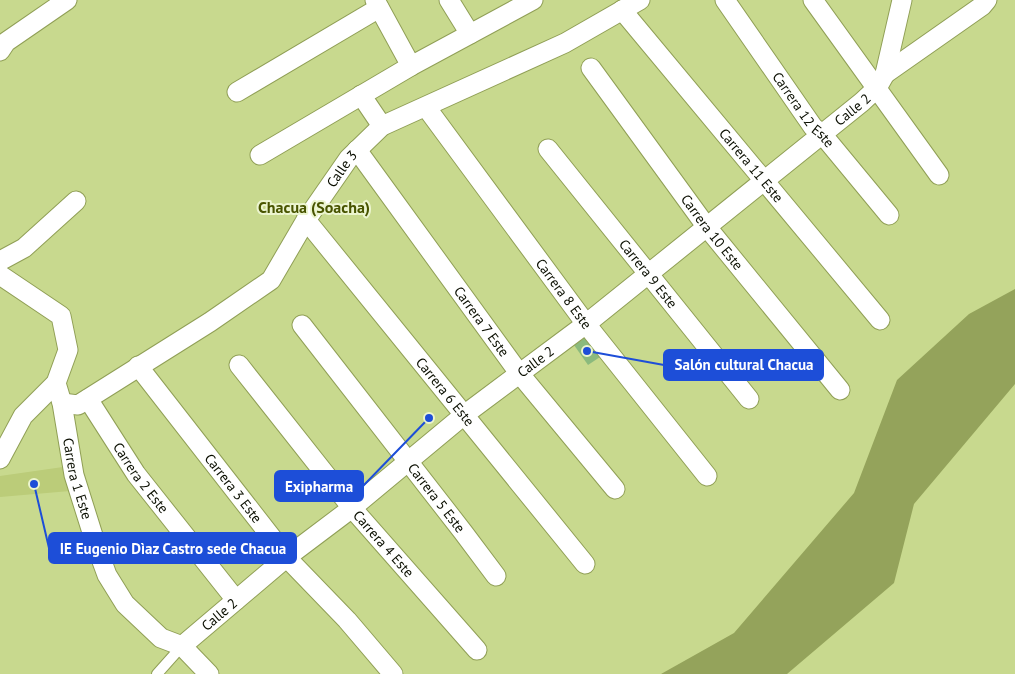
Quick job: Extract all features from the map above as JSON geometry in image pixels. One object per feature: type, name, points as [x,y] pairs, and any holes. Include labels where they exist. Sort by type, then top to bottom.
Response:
[{"type":"street","points":[[0,50],[6,42],[67,0]]},
{"type":"street","points":[[449,0],[470,34]]},
{"type":"street","name":"Calle 3","points":[[62,403],[78,405],[210,322],[271,280],[306,220],[349,158],[382,126],[565,43],[640,0]]},
{"type":"street","name":"Carrera 12 Este","points":[[725,0],[813,127],[822,134],[889,215]]},
{"type":"street","points":[[812,0],[881,81],[939,175]]},
{"type":"street","points":[[881,81],[902,0]]},
{"type":"street","name":"Calle 2","points":[[182,646],[287,557],[352,508],[464,415],[586,324],[822,134],[881,81],[982,6],[987,0]]},
{"type":"street","points":[[260,155],[411,66],[527,1]]},
{"type":"street","points":[[237,92],[377,4],[411,66]]},
{"type":"street","name":"Carrera 11 Este","points":[[622,10],[880,320]]},
{"type":"street","name":"Carrera 10 Este","points":[[591,68],[706,226],[840,390]]},
{"type":"street","points":[[361,95],[382,126]]},
{"type":"street","name":"Carrera 8 Este","points":[[426,107],[586,324],[707,476]]},
{"type":"street","name":"Carrera 9 Este","points":[[548,149],[748,399]]},
{"type":"street","name":"Carrera 7 Este","points":[[357,150],[520,373],[615,489]]},
{"type":"street","points":[[0,261],[24,248],[76,201]]},
{"type":"street","name":"Carrera 6 Este","points":[[306,220],[585,564]]},
{"type":"street","points":[[0,275],[61,316],[68,350],[56,384],[22,416],[0,459]]},
{"type":"street","name":"Carrera 5 Este","points":[[302,325],[464,532],[496,576]]},
{"type":"street","name":"Carrera 4 Este","points":[[239,365],[352,508],[477,650]]},
{"type":"street","name":"Carrera 3 Este","points":[[138,366],[287,557],[347,620],[393,674]]},
{"type":"street","name":"Carrera 1 Este","points":[[56,384],[62,403],[74,475],[107,575],[126,604],[133,611],[161,638],[182,646],[209,674]]},
{"type":"street","name":"Carrera 2 Este","points":[[88,399],[136,474],[236,600]]},
{"type":"lane","points":[[157,674],[182,646]]},
{"type":"shaded area","points":[[1015,289],[1015,384],[914,504],[894,583],[787,674],[661,674],[734,633],[854,493],[897,380],[969,314]]},
{"type":"shaded area","points":[[63,467],[70,491],[0,497],[0,476]]},
{"type":"building","points":[[585,338],[600,357],[588,365],[574,345]]},
{"type":"place","name":"Salón cultural Chacua","points":[[587,351]]},
{"type":"place","name":"Exipharma","points":[[429,418]]},
{"type":"place","name":"IE Eugenio Dìaz Castro sede Chacua","points":[[34,484]]},
{"type":"district","name":"Chacua (Soacha)","points":[[314,207]]}]
